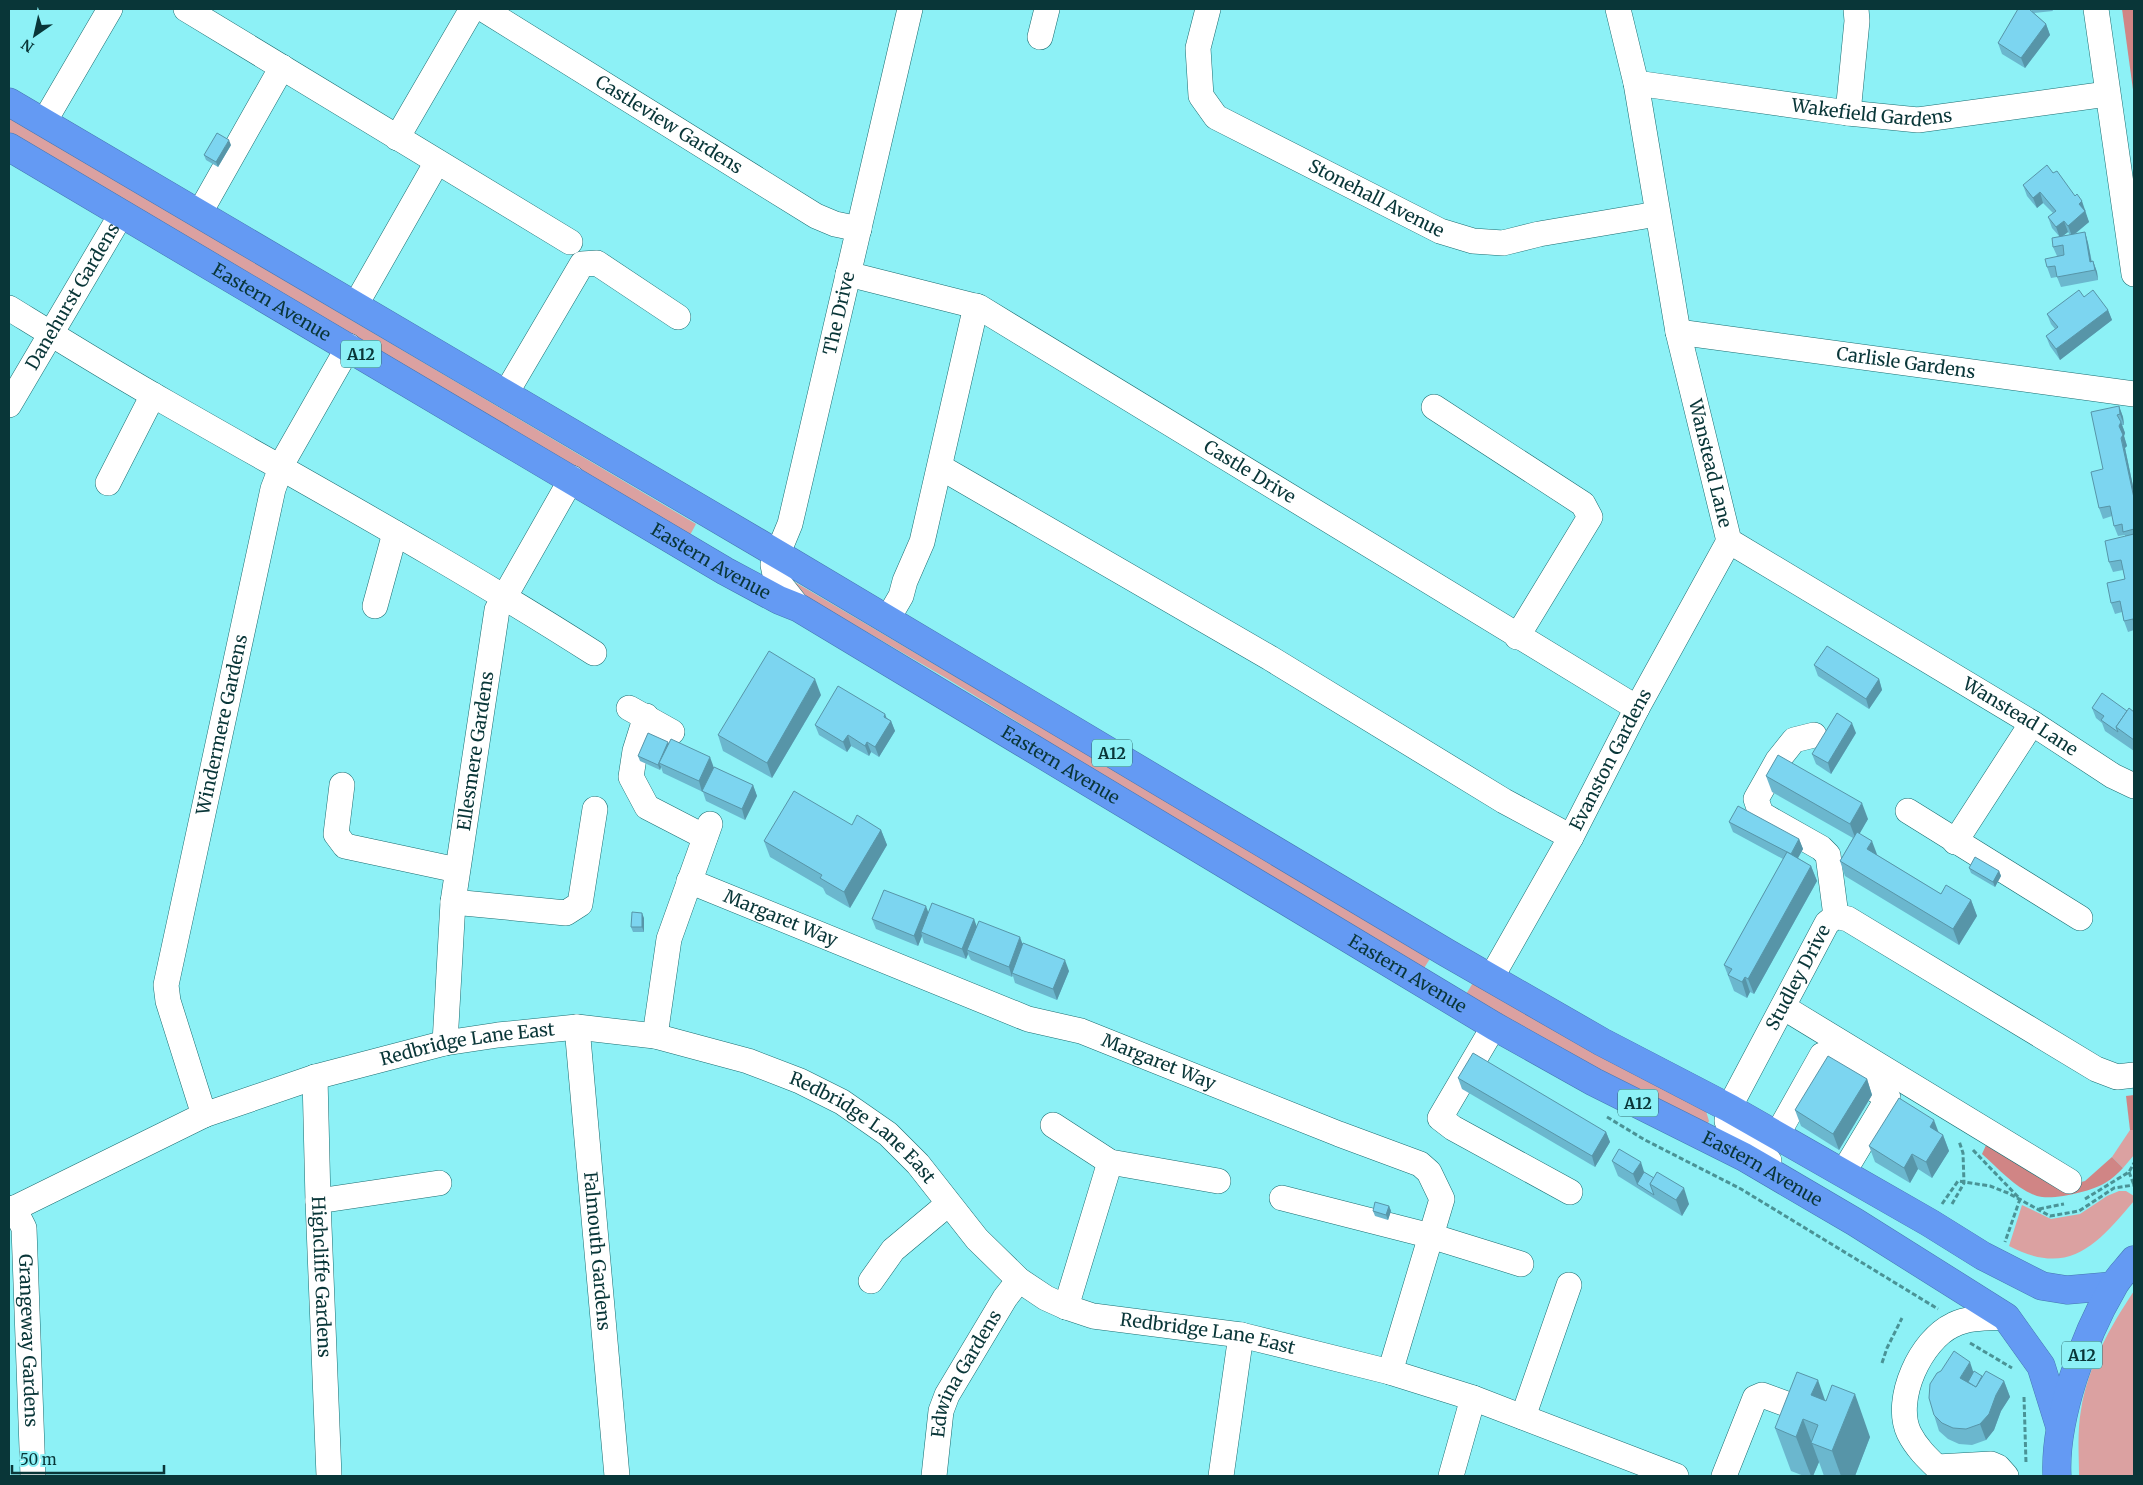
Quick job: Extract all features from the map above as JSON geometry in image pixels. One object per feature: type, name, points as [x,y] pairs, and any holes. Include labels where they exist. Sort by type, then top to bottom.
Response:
[{"type":"highway","name":"Eastern Avenue","points":[[9,102],[1602,1042],[1729,1108],[1930,1223],[1983,1256],[2042,1286],[2067,1290],[2113,1286]]},
{"type":"highway","name":"Eastern Avenue","points":[[9,147],[349,346],[746,583],[798,608],[1494,1026],[1594,1082],[1744,1157],[1855,1222],[2006,1317],[2041,1366],[2060,1428]]},
{"type":"highway","name":"A12","points":[[2057,1476],[2060,1428],[2078,1364],[2113,1286],[2134,1260]]},
{"type":"street","points":[[44,122],[110,9]]},
{"type":"street","points":[[186,9],[570,242]]},
{"type":"street","points":[[397,138],[472,9]]},
{"type":"street","name":"Castleview Gardens","points":[[483,9],[816,216],[835,224],[859,229]]},
{"type":"street","name":"The Drive","points":[[798,608],[776,579],[773,565],[790,524],[910,9]]},
{"type":"street","points":[[1040,37],[1047,9]]},
{"type":"street","name":"Stonehall Avenue","points":[[1208,9],[1198,48],[1201,96],[1216,117],[1440,231],[1473,241],[1503,243],[1539,234],[1658,214]]},
{"type":"street","name":"Wanstead Lane","points":[[1618,9],[1636,83],[1678,332],[1729,541],[2032,723],[2113,776],[2134,786]]},
{"type":"street","points":[[1848,113],[1857,21],[1856,9]]},
{"type":"street","points":[[2096,9],[2134,274]]},
{"type":"street","points":[[199,214],[282,67]]},
{"type":"street","name":"Wakefield Gardens","points":[[1636,83],[1848,113],[1918,120],[2107,94]]},
{"type":"street","points":[[355,306],[437,162]]},
{"type":"street","name":"Danehurst Gardens","points":[[9,405],[122,213]]},
{"type":"street","points":[[505,395],[582,264],[597,263],[678,317]]},
{"type":"street","name":"Castle Drive","points":[[848,274],[976,306],[1637,708]]},
{"type":"street","points":[[888,620],[901,596],[905,581],[922,542],[976,306]]},
{"type":"street","points":[[9,308],[153,395],[505,596],[594,653]]},
{"type":"street","name":"Carlisle Gardens","points":[[1678,332],[2134,394]]},
{"type":"street","name":"Windermere Gardens","points":[[204,1115],[168,1001],[166,985],[273,489],[282,467],[349,346]]},
{"type":"street","points":[[108,483],[153,395]]},
{"type":"street","points":[[1434,407],[1583,504],[1590,517],[1517,636]]},
{"type":"street","points":[[940,466],[1270,658],[1504,801],[1571,837]]},
{"type":"street","name":"Ellesmere Gardens","points":[[445,1043],[453,902],[497,610],[572,478]]},
{"type":"street","points":[[375,606],[395,533]]},
{"type":"street","name":"Evanston Gardens","points":[[1491,978],[1571,837],[1637,708],[1729,541]]},
{"type":"street","points":[[655,1036],[669,939],[708,830],[647,807],[631,777],[638,712],[672,732]]},
{"type":"street","points":[[1955,842],[2032,723]]},
{"type":"street","points":[[1814,735],[1794,740],[1778,760],[1756,798],[1761,814],[1821,848],[1828,855],[1836,916]]},
{"type":"street","points":[[342,785],[336,834],[346,846],[458,870]]},
{"type":"street","points":[[453,902],[566,913],[580,904],[594,809]]},
{"type":"street","points":[[1908,811],[2080,918]]},
{"type":"street","name":"Margaret Way","points":[[689,881],[1028,1019],[1081,1031],[1339,1134],[1420,1164],[1430,1172],[1442,1200],[1390,1372]]},
{"type":"street","name":"Studley Drive","points":[[1729,1108],[1827,923],[1836,916],[1848,919],[2096,1069],[2117,1076],[2134,1075]]},
{"type":"street","points":[[1783,1007],[2069,1181]]},
{"type":"street","points":[[1494,1026],[1440,1118],[1453,1128],[1570,1192]]},
{"type":"street","name":"Redbridge Lane East","points":[[11,1209],[204,1115],[315,1077],[445,1043],[498,1035],[577,1027],[655,1036],[748,1061],[800,1081],[842,1102],[888,1134],[918,1164],[977,1239],[1019,1280],[1046,1298],[1066,1307],[1093,1316],[1241,1335],[1390,1372],[1473,1398],[1667,1475]]},
{"type":"street","name":"Falmouth Gardens","points":[[577,1027],[617,1476]]},
{"type":"street","points":[[1777,1135],[1822,1055],[1888,1098],[1843,1173]]},
{"type":"street","name":"Highcliffe Gardens","points":[[315,1077],[329,1476]]},
{"type":"street","points":[[1729,1108],[1727,1121],[1732,1132],[1855,1222]]},
{"type":"street","points":[[1053,1125],[1110,1162],[1218,1181]]},
{"type":"street","points":[[1066,1307],[1110,1162]]},
{"type":"street","points":[[318,1201],[439,1182]]},
{"type":"street","points":[[1282,1198],[1431,1236],[1522,1264]]},
{"type":"street","points":[[871,1281],[893,1250],[948,1204]]},
{"type":"street","name":"Grangeway Gardens","points":[[11,1209],[24,1228],[18,1335],[33,1476]]},
{"type":"street","name":"Edwina Gardens","points":[[934,1476],[941,1411],[947,1395],[1005,1298],[1019,1280]]},
{"type":"street","points":[[1523,1417],[1569,1285]]},
{"type":"street","points":[[2006,1317],[1978,1318],[1954,1325],[1938,1335],[1924,1350],[1912,1374],[1907,1389],[1904,1414],[1908,1431],[1919,1450],[1942,1472],[1991,1464],[2016,1471]]},
{"type":"street","points":[[1221,1476],[1241,1335]]},
{"type":"street","points":[[1724,1476],[1755,1398],[1762,1395],[1803,1410]]},
{"type":"street","points":[[1451,1476],[1473,1398]]},
{"type":"path","points":[[1958,1135],[1964,1142]]},
{"type":"path","points":[[1971,1149],[2020,1199]]},
{"type":"path","points":[[1944,1202],[1958,1182],[1964,1182],[1990,1186],[2020,1199],[2050,1216],[2079,1211],[2114,1188],[2134,1185],[2129,1172],[2134,1163]]},
{"type":"path","points":[[1952,1204],[1964,1182]]},
{"type":"path","points":[[2007,1238],[2020,1199]]},
{"type":"path","points":[[1775,1209],[1935,1306],[1966,1340],[2018,1372]]},
{"type":"path","points":[[1882,1363],[1887,1348],[1902,1318]]},
{"type":"path","points":[[2016,1471],[2024,1388]]},
{"type":"shaded area","points":[[2122,9],[2134,9],[2134,97]]},
{"type":"shaded area","points":[[9,117],[696,524],[689,537],[9,135]]},
{"type":"shaded area","points":[[783,575],[1431,957],[1421,973],[1045,749],[1037,734],[946,678],[786,585]]},
{"type":"shaded area","points":[[1474,981],[1706,1111],[1709,1121],[1707,1125],[1644,1098],[1465,996]]},
{"type":"shaded area","points":[[2134,1095],[2134,1130],[2130,1130],[2126,1096]]},
{"type":"shaded area","points":[[2130,1130],[2134,1130],[2134,1155],[2123,1168],[2112,1157]]},
{"type":"shaded area","points":[[1987,1143],[2070,1185],[2085,1181],[2112,1157],[2123,1168],[2108,1181],[2091,1189],[2062,1196],[2037,1196],[2015,1184],[1982,1154]]},
{"type":"shaded area","points":[[2119,1191],[2126,1191],[2134,1196],[2134,1201],[2107,1231],[2080,1252],[2066,1257],[2049,1259],[2030,1255],[2009,1246],[2022,1205],[2051,1219],[2080,1214],[2107,1196]]},
{"type":"shaded area","points":[[2134,1291],[2134,1476],[2079,1476],[2080,1418],[2084,1394],[2101,1347]]},
{"type":"building","points":[[2018,9],[2029,9],[2046,24],[2021,58],[1998,43]]},
{"type":"building","points":[[217,133],[229,140],[216,162],[204,155]]},
{"type":"building","points":[[2047,165],[2053,173],[2057,171],[2075,196],[2077,194],[2082,201],[2079,204],[2085,211],[2068,226],[2064,221],[2056,227],[2048,217],[2056,211],[2040,192],[2033,198],[2023,185]]},
{"type":"building","points":[[2085,232],[2090,262],[2093,261],[2095,270],[2057,277],[2055,266],[2047,267],[2045,259],[2064,255],[2063,245],[2053,247],[2052,238]]},
{"type":"building","points":[[2079,290],[2084,297],[2093,290],[2108,310],[2056,349],[2046,336],[2058,327],[2047,314]]},
{"type":"building","points":[[2119,406],[2120,414],[2117,415],[2121,422],[2119,426],[2123,435],[2121,438],[2134,498],[2134,529],[2123,532],[2122,524],[2114,526],[2110,506],[2099,508],[2091,472],[2103,469],[2091,412]]},
{"type":"building","points":[[2134,534],[2134,623],[2133,619],[2124,621],[2120,601],[2111,603],[2107,583],[2125,579],[2121,560],[2109,562],[2105,541]]},
{"type":"building","points":[[1827,646],[1879,679],[1866,699],[1814,665]]},
{"type":"building","points":[[769,651],[815,679],[767,763],[718,735]]},
{"type":"building","points":[[838,686],[885,714],[884,717],[891,721],[875,747],[867,742],[865,746],[848,735],[843,742],[815,725]]},
{"type":"building","points":[[2102,693],[2127,711],[2116,727],[2118,732],[2101,720],[2104,716],[2092,708]]},
{"type":"building","points":[[2129,708],[2134,712],[2134,740],[2116,727]]},
{"type":"building","points":[[1837,713],[1852,723],[1828,763],[1812,754]]},
{"type":"building","points":[[648,733],[668,742],[658,765],[638,756]]},
{"type":"building","points":[[671,739],[710,757],[699,781],[659,763]]},
{"type":"building","points":[[1778,755],[1862,803],[1850,824],[1766,776]]},
{"type":"building","points":[[714,767],[753,785],[742,809],[702,791]]},
{"type":"building","points":[[794,791],[852,825],[857,815],[881,830],[844,892],[820,878],[822,875],[764,841]]},
{"type":"building","points":[[1738,806],[1799,839],[1791,854],[1729,822]]},
{"type":"building","points":[[1857,832],[1872,841],[1867,849],[1941,894],[1946,885],[1971,900],[1953,929],[1840,861]]},
{"type":"building","points":[[1787,852],[1811,866],[1748,979],[1745,977],[1742,982],[1728,975],[1732,969],[1724,965]]},
{"type":"building","points":[[1975,857],[1999,871],[1993,882],[1969,868]]},
{"type":"building","points":[[884,890],[926,906],[914,936],[872,919]]},
{"type":"building","points":[[932,903],[974,919],[962,949],[921,932]]},
{"type":"building","points":[[632,912],[642,913],[642,927],[631,927]]},
{"type":"building","points":[[979,921],[1020,937],[1009,967],[967,950]]},
{"type":"building","points":[[1023,943],[1065,960],[1053,989],[1012,973]]},
{"type":"building","points":[[1473,1053],[1606,1132],[1592,1156],[1458,1078]]},
{"type":"building","points":[[1828,1056],[1867,1079],[1833,1134],[1795,1110]]},
{"type":"building","points":[[1899,1098],[1934,1120],[1930,1127],[1943,1135],[1926,1162],[1912,1154],[1904,1168],[1869,1146]]},
{"type":"building","points":[[1619,1149],[1641,1162],[1633,1174],[1612,1161]]},
{"type":"building","points":[[1644,1172],[1654,1178],[1650,1184],[1654,1195],[1637,1184]]},
{"type":"building","points":[[1657,1172],[1684,1188],[1676,1200],[1650,1184]]},
{"type":"building","points":[[1375,1202],[1389,1206],[1386,1215],[1373,1211]]},
{"type":"building","points":[[1954,1351],[1970,1362],[1960,1378],[1976,1387],[1986,1371],[2004,1381],[1989,1414],[1980,1424],[1966,1429],[1953,1428],[1942,1423],[1934,1415],[1929,1398],[1930,1384]]},
{"type":"building","points":[[1974,1371],[1982,1376],[1976,1387],[1968,1382]]},
{"type":"building","points":[[1797,1372],[1818,1380],[1811,1395],[1826,1401],[1832,1385],[1855,1394],[1832,1451],[1811,1443],[1818,1425],[1803,1419],[1796,1437],[1775,1428]]}]
